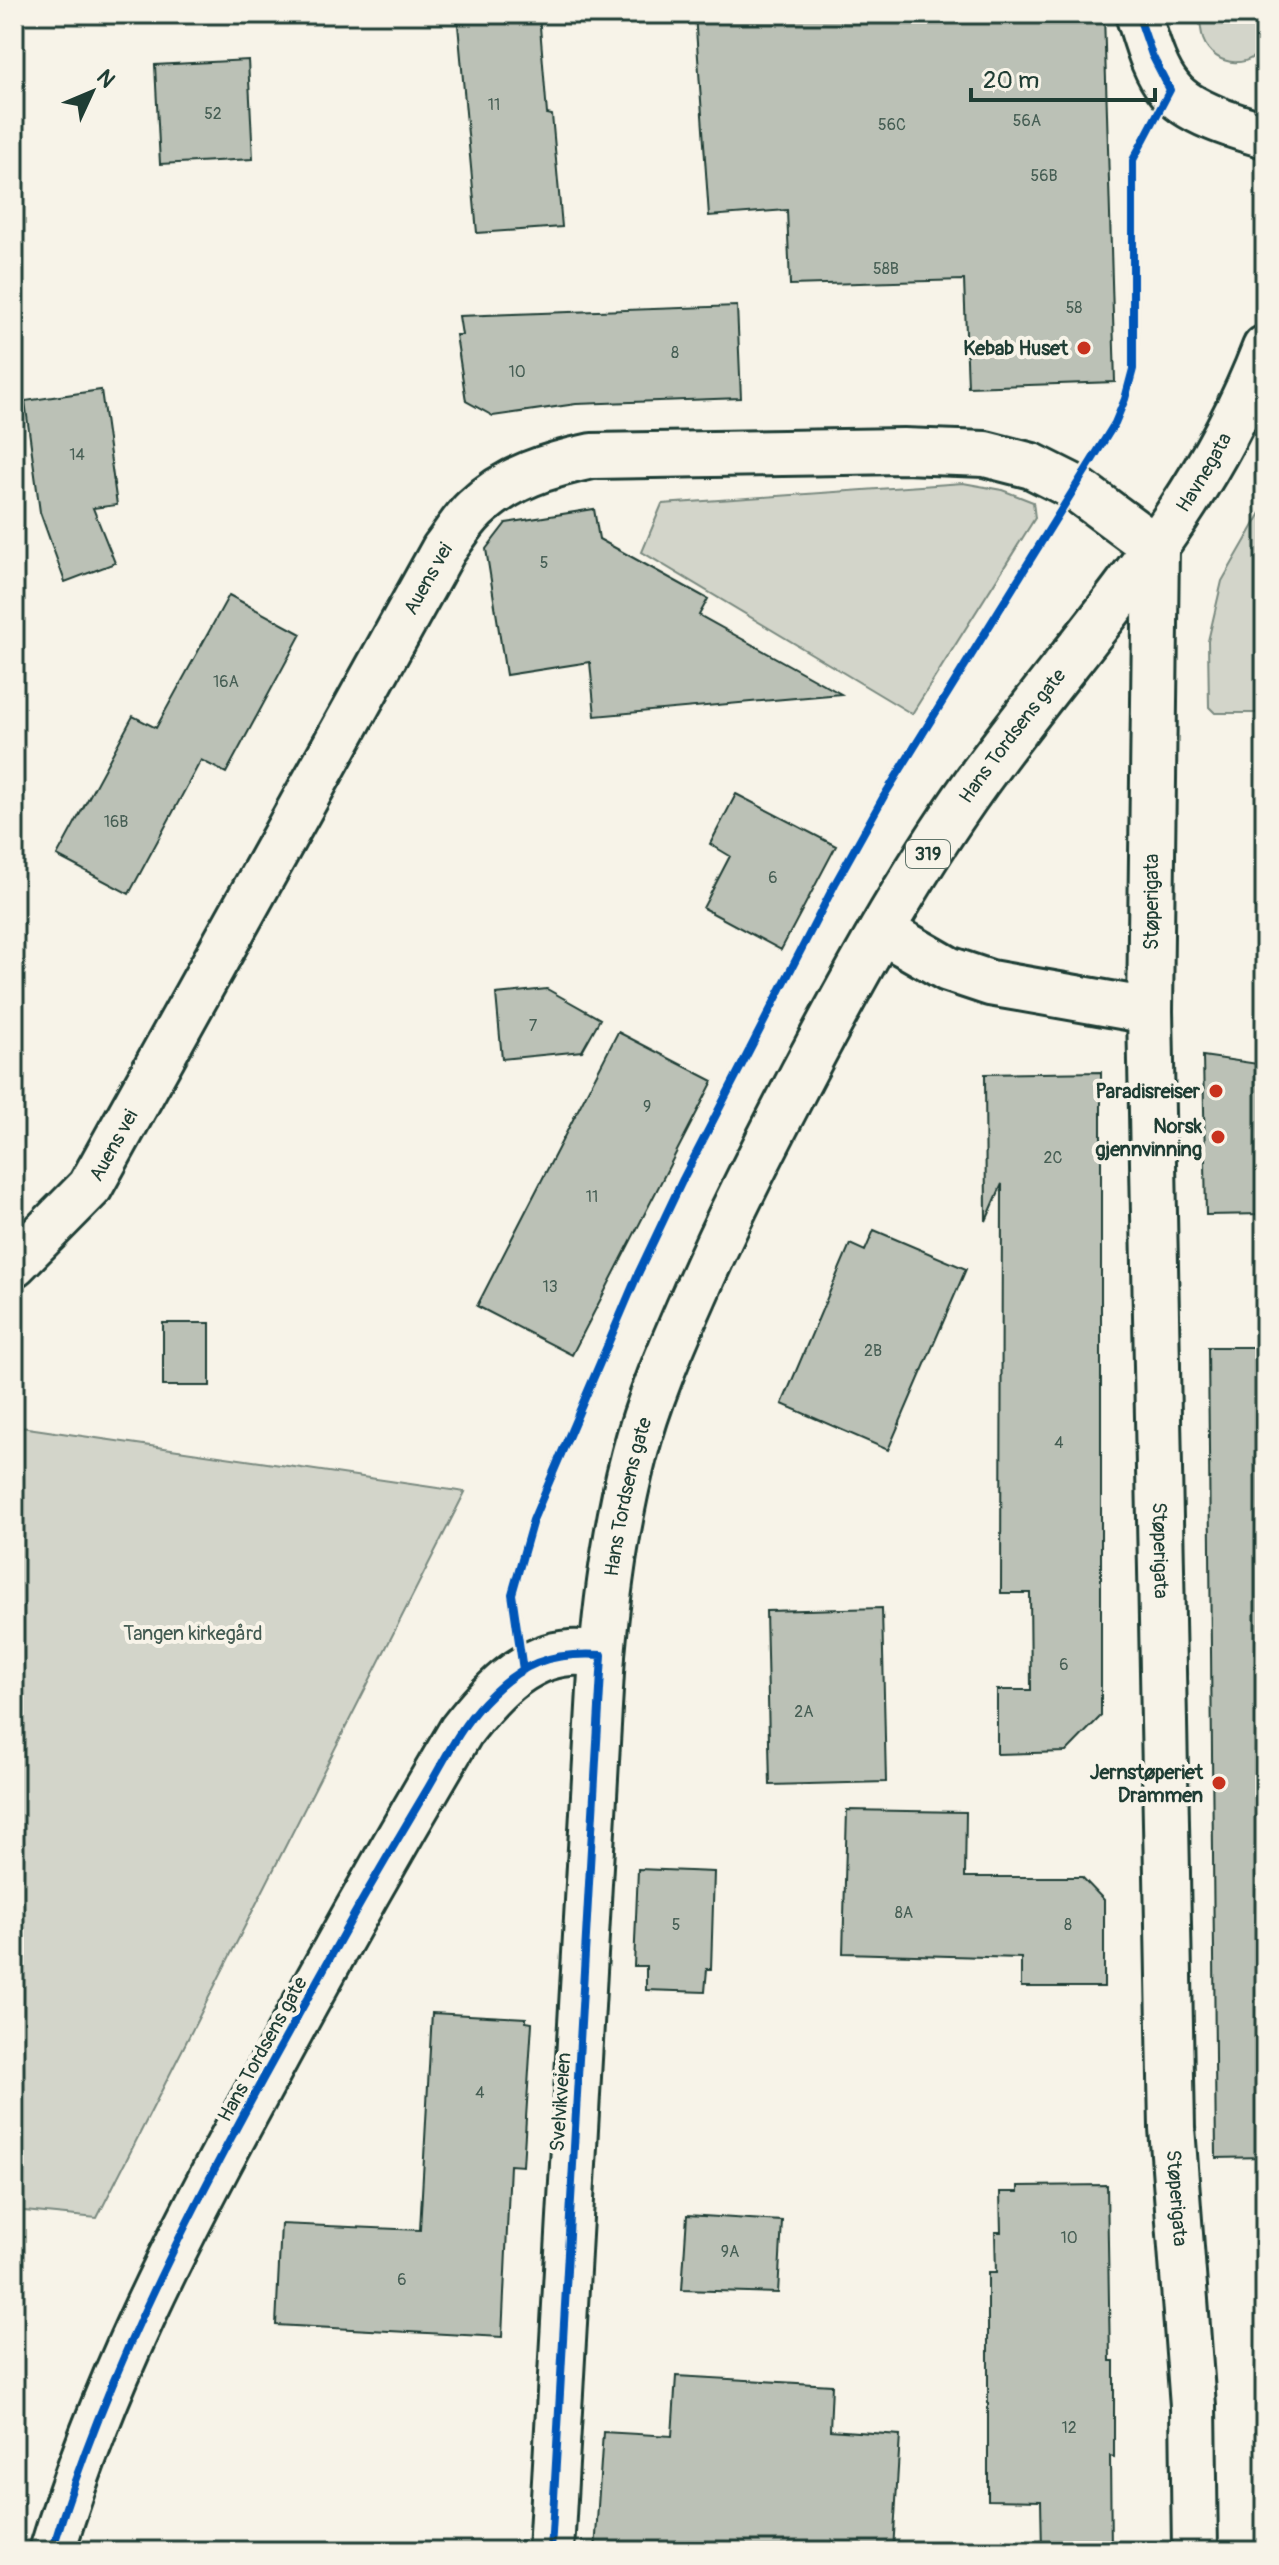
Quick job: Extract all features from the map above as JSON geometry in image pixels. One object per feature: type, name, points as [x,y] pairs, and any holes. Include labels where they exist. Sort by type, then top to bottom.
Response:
[{"type":"street","points":[[1138,14],[1152,55],[1170,90],[1202,113],[1265,135]]},
{"type":"street","name":"Havnegata","points":[[1156,548],[1223,439],[1250,388],[1265,348]]},
{"type":"street","name":"Auens vei","points":[[14,1264],[90,1187],[444,549],[474,510],[510,481],[550,465],[592,456],[903,451],[985,454],[1032,466],[1074,487],[1156,548]]},
{"type":"street","name":"Hans Tordsens gate","points":[[52,2551],[70,2490],[101,2409],[156,2285],[330,1958],[461,1731],[483,1703],[523,1670],[548,1657],[570,1653],[602,1655],[617,1530],[634,1454],[658,1381],[743,1187],[841,1001],[949,821],[1156,548]]},
{"type":"street","name":"Støperigata","points":[[1156,548],[1150,1011],[1172,2128],[1193,2406],[1195,2551]]},
{"type":"street","points":[[882,931],[948,969],[990,983],[1150,1011]]},
{"type":"street","name":"Svelvikveien","points":[[551,2551],[602,1655]]},
{"type":"green space","points":[[1199,14],[1264,14],[1265,39],[1253,57],[1245,61],[1225,61],[1208,49]]},
{"type":"green space","points":[[963,483],[1002,490],[1033,502],[1035,518],[912,714],[642,552],[662,504]]},
{"type":"green space","points":[[1265,506],[1265,713],[1215,713],[1209,707],[1208,641],[1222,581]]},
{"type":"green space","name":"Tangen kirkegård","points":[[14,1426],[465,1492],[97,2218],[14,2210]]},
{"type":"building","points":[[457,14],[539,14],[547,114],[552,115],[562,227],[477,233]]},
{"type":"building","points":[[695,14],[1104,14],[1115,382],[968,387],[964,280],[790,285],[787,210],[709,216]]},
{"type":"building","points":[[248,60],[253,159],[160,164],[155,65]]},
{"type":"building","points":[[737,306],[741,398],[576,404],[493,416],[466,401],[456,335],[462,335],[459,316]]},
{"type":"building","points":[[101,390],[117,505],[93,508],[115,563],[65,582],[40,512],[25,401]]},
{"type":"building","points":[[594,509],[599,539],[708,599],[699,615],[841,694],[595,716],[590,662],[506,675],[486,549],[506,523]]},
{"type":"building","points":[[229,595],[301,634],[226,773],[201,760],[129,894],[57,856],[133,716],[156,728]]},
{"type":"building","points":[[736,794],[836,846],[781,950],[703,908],[730,856],[710,844]]},
{"type":"building","points":[[547,989],[600,1019],[582,1051],[502,1059],[496,994]]},
{"type":"building","points":[[618,1032],[713,1081],[572,1355],[477,1306]]},
{"type":"building","points":[[1203,1056],[1265,1065],[1265,1214],[1206,1215]]},
{"type":"building","points":[[1101,1072],[1101,1716],[1066,1752],[997,1754],[997,1690],[1031,1690],[1030,1593],[1001,1593],[1002,1184],[986,1221],[985,1074]]},
{"type":"building","points":[[874,1230],[966,1269],[888,1450],[782,1404],[850,1244],[865,1251]]},
{"type":"building","points":[[163,1323],[210,1323],[210,1386],[163,1386]]},
{"type":"building","points":[[1208,1347],[1265,1347],[1265,2157],[1216,2158]]},
{"type":"building","points":[[882,1608],[886,1782],[770,1785],[766,1611]]},
{"type":"building","points":[[847,1810],[966,1812],[965,1877],[1082,1877],[1104,1900],[1104,1987],[1021,1987],[1021,1958],[843,1953]]},
{"type":"building","points":[[638,1869],[714,1872],[711,1969],[707,1969],[705,1992],[646,1990],[646,1966],[634,1966]]},
{"type":"building","points":[[432,2013],[526,2018],[526,2022],[532,2023],[523,2166],[510,2165],[502,2337],[276,2325],[281,2224],[420,2230]]},
{"type":"building","points":[[1107,2185],[1110,2361],[1114,2361],[1114,2457],[1110,2456],[1111,2551],[1042,2551],[1041,2501],[988,2500],[988,2273],[996,2273],[995,2232],[1001,2232],[1000,2192],[1018,2192],[1018,2186]]},
{"type":"building","points":[[687,2215],[782,2221],[778,2293],[682,2290]]},
{"type":"building","points":[[676,2376],[832,2385],[830,2430],[900,2435],[893,2551],[595,2551],[603,2432],[672,2436]]},
{"type":"cycle path","points":[[523,1670],[512,1594],[533,1520],[637,1276],[683,1179],[836,882],[884,796],[1115,423],[1125,399],[1133,369],[1133,160],[1170,90],[1152,55],[1138,14]]},
{"type":"cycle path","points":[[52,2551],[110,2389],[182,2232],[304,2004],[453,1744],[484,1702],[524,1669],[551,1658],[602,1655],[551,2551]]},
{"type":"place","name":"Kebab Huset","points":[[1084,348]]},
{"type":"place","name":"Paradisreiser","points":[[1216,1091]]},
{"type":"place","name":"Norsk gjennvinning","points":[[1218,1137]]},
{"type":"place","name":"Jernstøperiet Drammen","points":[[1219,1783]]}]
